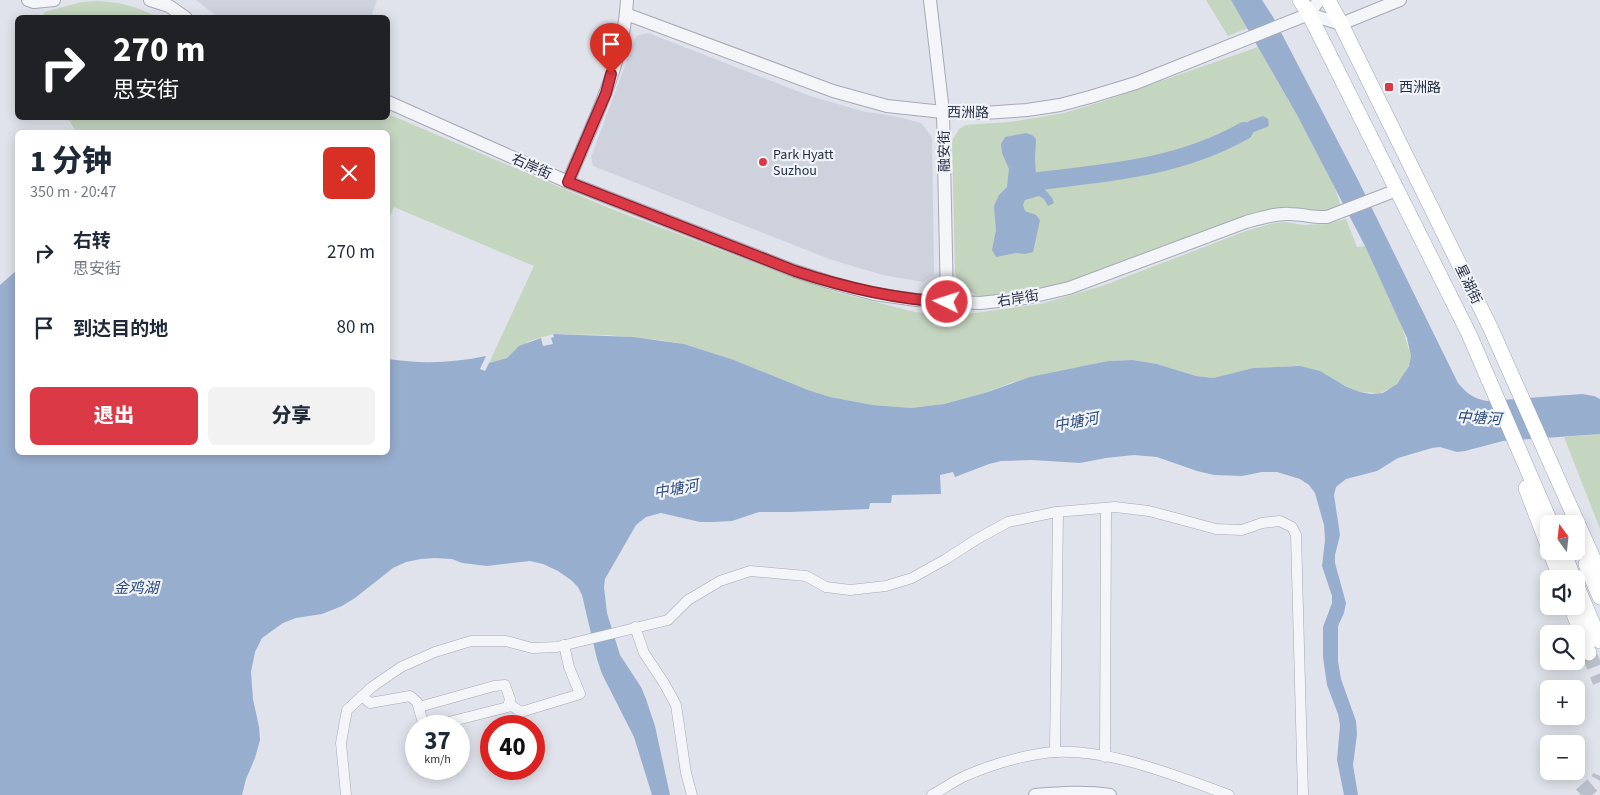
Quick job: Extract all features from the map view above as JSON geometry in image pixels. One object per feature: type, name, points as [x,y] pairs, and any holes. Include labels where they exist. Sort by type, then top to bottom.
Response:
[{"type":"main road","name":"星湖街","points":[[1300,0],[1309,14],[1469,334],[1547,515]]},
{"type":"main road","name":"星湖街","points":[[1328,0],[1491,329],[1600,574]]},
{"type":"main road","points":[[1543,446],[1567,515]]},
{"type":"main road","points":[[1520,450],[1523,482],[1540,526]]},
{"type":"main road","points":[[1584,560],[1600,597]]},
{"type":"main road","points":[[1585,605],[1600,641]]},
{"type":"main road","points":[[1574,615],[1589,654]]},
{"type":"street","points":[[28,0],[34,2],[54,0]]},
{"type":"street","points":[[150,0],[169,6],[182,15]]},
{"type":"street","points":[[568,182],[606,93],[617,55],[626,14],[627,0]]},
{"type":"street","name":"融安街","points":[[930,0],[943,112],[947,302]]},
{"type":"street","points":[[1319,0],[1309,14],[1341,24],[1400,0]]},
{"type":"street","name":"西洲路","points":[[626,14],[833,91],[887,106],[943,112],[984,113],[1027,110],[1060,105],[1136,83],[1309,14]]},
{"type":"street","name":"右岸街","points":[[390,103],[568,182],[795,271],[874,294],[917,300],[980,303],[1045,294],[1069,288],[1254,219],[1289,214],[1319,218],[1327,217],[1397,190]]},
{"type":"street","points":[[346,795],[341,743],[347,710],[372,687],[401,667],[435,652],[472,641],[506,641],[532,648],[564,645],[668,620],[688,600],[720,581],[750,571],[806,576],[826,587],[850,590],[886,586],[912,578],[1008,522],[1058,512],[1114,507],[1149,511],[1216,529],[1242,530],[1262,523],[1280,521],[1292,527],[1296,536],[1303,795]]},
{"type":"street","points":[[1104,756],[1106,508]]},
{"type":"street","points":[[1056,752],[1058,512]]},
{"type":"street","points":[[635,627],[644,654],[664,683],[676,705],[686,773],[692,795]]},
{"type":"street","points":[[509,704],[521,712],[580,694],[569,667],[564,645]]},
{"type":"street","points":[[419,707],[494,686],[504,685],[510,699],[508,707],[470,717]]},
{"type":"street","points":[[362,696],[370,703],[410,696],[417,702],[421,715]]},
{"type":"street","points":[[932,795],[966,776],[1003,763],[1039,754],[1078,752],[1132,761],[1229,795]]},
{"type":"street","points":[[1035,795],[1073,792],[1110,795]]},
{"type":"shaded area","points":[[196,0],[377,0],[372,15],[215,15]]},
{"type":"shaded area","name":"Park Hyatt Suzhou","points":[[648,33],[810,96],[862,111],[921,123],[932,137],[934,274],[923,282],[883,275],[832,260],[593,166],[591,157],[636,36]]},
{"type":"green space","points":[[1206,0],[1231,0],[1248,28],[1228,36]]},
{"type":"green space","points":[[82,2],[113,2],[128,5],[153,15],[43,15],[44,12]]},
{"type":"green space","points":[[1258,47],[1297,115],[1335,188],[1341,207],[1325,213],[1290,207],[1279,208],[1066,283],[1022,293],[987,298],[963,288],[956,278],[955,270],[952,141],[959,129],[966,125],[1010,122],[1064,113],[1104,101]]},
{"type":"green space","points":[[390,115],[609,208],[784,274],[836,292],[915,312],[943,315],[975,313],[1040,304],[1102,286],[1246,231],[1274,223],[1326,224],[1346,219],[1357,247],[1365,246],[1401,324],[1411,356],[1410,363],[1394,387],[1380,393],[1360,392],[1300,366],[1253,368],[1213,378],[1196,376],[1157,364],[1133,360],[1108,361],[1010,383],[988,392],[944,404],[911,408],[873,405],[830,397],[734,360],[684,344],[659,340],[608,335],[553,334],[529,341],[507,358],[489,363],[534,266],[394,207],[390,216],[390,130],[75,130],[69,120],[390,120]]},
{"type":"green space","points":[[1600,434],[1600,529],[1564,437]]},
{"type":"water","points":[[1231,0],[1262,0],[1273,17],[1357,178],[1461,387],[1474,397],[1487,401],[1582,394],[1600,399],[1600,434],[1503,441],[1457,452],[1440,447],[1432,448],[1398,458],[1377,471],[1346,479],[1336,487],[1334,495],[1340,535],[1335,563],[1346,603],[1338,626],[1338,661],[1341,679],[1356,721],[1357,734],[1353,765],[1358,795],[1344,795],[1337,760],[1340,725],[1327,685],[1323,657],[1323,627],[1332,603],[1332,596],[1322,566],[1325,540],[1324,525],[1315,493],[1309,485],[1300,479],[1277,472],[1262,472],[1242,476],[1214,475],[1157,457],[1134,455],[1080,463],[1032,460],[1001,461],[955,477],[953,472],[940,475],[941,494],[892,495],[891,503],[870,503],[869,509],[759,512],[732,521],[712,522],[700,522],[661,513],[646,517],[636,525],[605,579],[604,587],[607,613],[620,655],[641,687],[655,726],[670,795],[652,795],[634,737],[602,674],[582,595],[578,587],[558,571],[543,564],[530,561],[487,566],[462,563],[452,559],[435,558],[406,562],[393,568],[342,606],[322,614],[296,618],[283,623],[262,638],[255,652],[251,672],[253,699],[260,740],[242,795],[0,795],[0,285],[15,272],[15,455],[390,455],[390,359],[437,362],[486,356],[480,369],[485,371],[489,363],[507,358],[519,346],[541,338],[543,346],[553,344],[551,338],[554,337],[553,334],[633,337],[684,344],[734,360],[830,397],[873,405],[911,408],[944,404],[988,392],[1030,377],[1108,361],[1133,360],[1157,364],[1196,376],[1213,378],[1253,368],[1300,366],[1320,371],[1345,386],[1360,392],[1371,394],[1383,393],[1397,384],[1409,366],[1411,356],[1407,338],[1365,246],[1297,115]]},
{"type":"water","points":[[1263,116],[1268,119],[1269,125],[1267,127],[1251,133],[1243,130],[1243,127],[1249,121]]},
{"type":"water","points":[[1026,133],[1036,139],[1036,175],[1038,181],[1054,203],[1048,206],[1044,199],[1039,196],[1025,200],[1023,205],[1025,211],[1036,215],[1040,220],[1033,252],[996,257],[992,250],[996,230],[994,206],[999,195],[1007,187],[1009,169],[1002,153],[1001,144],[1005,137]]},
{"type":"waterway","points":[[1038,181],[1092,175],[1170,161],[1220,143],[1244,131]]},
{"type":"tunnel","points":[[1589,653],[1600,682]]},
{"type":"tunnel","points":[[1581,795],[1600,776]]},
{"type":"place","name":"西洲路","points":[[1389,87]]},
{"type":"place","name":"Park Hyatt Suzhou","points":[[763,162]]},
{"type":"route","points":[[611,74],[606,93],[568,182],[795,271],[829,282],[874,294],[947,302]]},
{"type":"water label","name":"中塘河","points":[[1479,418]]},
{"type":"water label","name":"中塘河","points":[[1076,422]]},
{"type":"water label","name":"中塘河","points":[[676,489]]},
{"type":"water label","name":"金鸡湖","points":[[136,588]]}]
